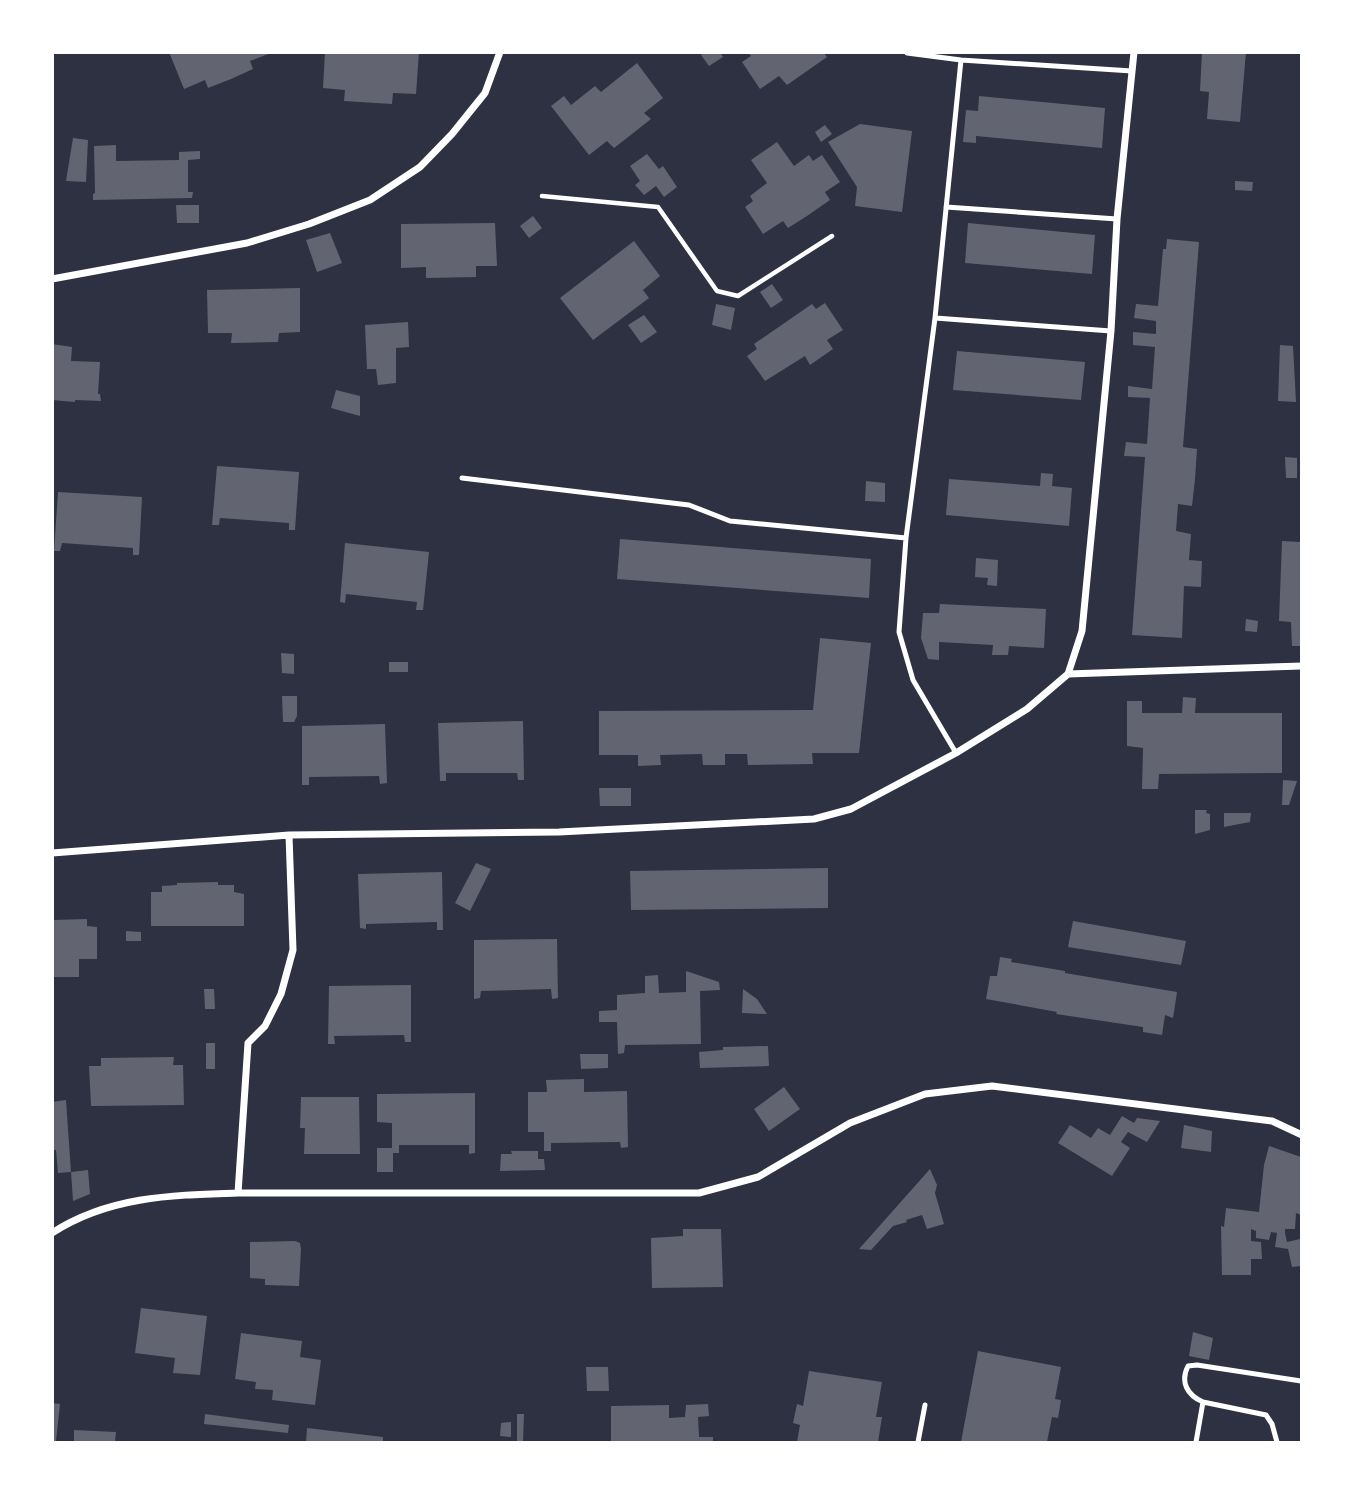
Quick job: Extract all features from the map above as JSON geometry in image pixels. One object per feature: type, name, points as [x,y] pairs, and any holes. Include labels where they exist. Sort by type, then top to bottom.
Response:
[{"type":"street","points":[[52,279],[247,243],[309,224],[370,200],[420,167],[452,134],[485,93],[500,52]]},
{"type":"street","points":[[52,853],[289,835],[559,832],[814,819],[851,810],[956,753],[1027,709],[1068,674],[1082,631],[1134,52]]},
{"type":"street","points":[[1068,674],[1301,666]]},
{"type":"street","points":[[238,1194],[248,1043],[265,1026],[281,994],[293,950],[289,835]]},
{"type":"street","points":[[52,1233],[75,1218],[110,1206],[173,1195],[699,1193],[758,1177],[850,1123],[925,1094],[992,1086],[1272,1121],[1301,1135]]},
{"type":"lane","points":[[907,53],[961,60],[1132,71]]},
{"type":"lane","points":[[956,753],[913,680],[899,632],[905,538],[935,318],[961,60]]},
{"type":"lane","points":[[946,208],[1117,219]]},
{"type":"lane","points":[[935,318],[1111,331]]},
{"type":"lane","points":[[462,478],[689,505],[730,521],[905,538]]},
{"type":"lane","points":[[1277,1443],[1272,1424],[1266,1415],[1194,1399],[1185,1386],[1183,1376],[1188,1366],[1197,1365],[1301,1381]]},
{"type":"lane","points":[[1196,1443],[1203,1402]]},
{"type":"lane","points":[[918,1443],[925,1405]]},
{"type":"path","points":[[542,196],[658,207],[717,291],[738,296],[832,236]]},
{"type":"building","points":[[169,52],[271,53],[250,61],[253,69],[231,79],[208,88],[205,80],[184,89]]},
{"type":"building","points":[[325,52],[419,52],[416,94],[393,93],[392,104],[344,101],[345,90],[323,88]]},
{"type":"building","points":[[705,52],[720,52],[723,57],[709,66],[701,55]]},
{"type":"building","points":[[748,52],[823,52],[827,57],[787,85],[779,76],[760,89],[742,62],[751,56]]},
{"type":"building","points":[[1202,52],[1246,52],[1240,122],[1207,119],[1209,92],[1200,91]]},
{"type":"building","points":[[637,63],[663,98],[644,113],[651,119],[614,148],[607,141],[589,155],[551,106],[564,96],[571,105],[595,86],[601,92]]},
{"type":"building","points":[[979,96],[1105,108],[1102,148],[976,136],[976,143],[963,142],[966,110],[978,111]]},
{"type":"building","points":[[860,124],[912,131],[902,212],[855,206],[857,187],[828,142]]},
{"type":"building","points":[[825,125],[832,134],[821,142],[815,132]]},
{"type":"building","points":[[73,138],[88,140],[86,182],[66,181]]},
{"type":"building","points":[[777,142],[794,166],[809,155],[813,161],[822,155],[840,182],[825,192],[830,200],[807,216],[788,228],[783,221],[763,234],[745,207],[753,201],[750,196],[767,183],[751,160]]},
{"type":"building","points":[[116,145],[116,161],[179,160],[179,152],[200,151],[200,159],[188,160],[188,192],[193,192],[192,198],[93,200],[94,146]]},
{"type":"building","points":[[647,154],[659,169],[663,166],[677,187],[664,197],[656,186],[644,195],[635,185],[640,181],[630,166]]},
{"type":"building","points":[[1235,181],[1253,182],[1252,191],[1235,190]]},
{"type":"building","points":[[176,205],[199,205],[199,223],[177,223]]},
{"type":"building","points":[[533,216],[542,228],[529,238],[520,226]]},
{"type":"building","points":[[495,223],[497,266],[476,266],[476,277],[426,278],[426,267],[401,268],[401,224]]},
{"type":"building","points":[[968,223],[1095,235],[1092,274],[965,263]]},
{"type":"building","points":[[330,233],[342,263],[317,272],[306,240]]},
{"type":"building","points":[[1167,239],[1199,242],[1183,447],[1197,449],[1195,479],[1192,506],[1178,504],[1176,531],[1191,534],[1189,560],[1202,561],[1201,587],[1184,586],[1182,638],[1132,635],[1145,457],[1124,456],[1126,442],[1147,444],[1150,398],[1128,397],[1128,386],[1152,389],[1155,347],[1133,345],[1133,332],[1156,334],[1156,321],[1134,318],[1136,304],[1158,306],[1163,249],[1166,249]]},
{"type":"building","points":[[634,241],[660,276],[643,290],[649,298],[593,340],[560,298]]},
{"type":"building","points":[[772,284],[783,300],[771,308],[760,292]]},
{"type":"building","points":[[300,288],[300,332],[279,333],[278,342],[231,343],[232,333],[208,333],[207,290]]},
{"type":"building","points":[[825,303],[843,330],[827,340],[833,349],[810,365],[805,356],[765,381],[747,356],[757,349],[754,344],[812,304],[816,309]]},
{"type":"building","points":[[716,304],[735,308],[731,330],[712,325]]},
{"type":"building","points":[[644,315],[657,332],[641,343],[628,325]]},
{"type":"building","points":[[408,322],[409,347],[396,348],[396,383],[378,385],[376,369],[367,369],[365,325]]},
{"type":"building","points":[[52,344],[72,347],[71,361],[100,362],[98,394],[101,401],[52,400]]},
{"type":"building","points":[[1280,345],[1293,346],[1296,402],[1278,401]]},
{"type":"building","points":[[957,351],[1085,362],[1081,400],[953,390]]},
{"type":"building","points":[[336,390],[360,396],[360,416],[331,408]]},
{"type":"building","points":[[1285,457],[1297,458],[1297,478],[1286,478]]},
{"type":"building","points":[[217,466],[299,472],[295,530],[289,530],[289,523],[220,518],[219,525],[212,525]]},
{"type":"building","points":[[1041,473],[1053,474],[1052,486],[1072,488],[1069,526],[946,515],[949,479],[1040,486]]},
{"type":"building","points":[[866,481],[885,483],[885,502],[865,501]]},
{"type":"building","points":[[58,492],[142,497],[139,555],[133,555],[133,548],[62,543],[60,551],[54,551]]},
{"type":"building","points":[[620,539],[871,559],[869,598],[617,579]]},
{"type":"building","points":[[1282,541],[1300,542],[1301,646],[1292,646],[1291,622],[1279,621]]},
{"type":"building","points":[[345,543],[429,552],[423,610],[416,610],[417,602],[346,594],[345,603],[340,602]]},
{"type":"building","points":[[976,558],[998,560],[997,586],[987,585],[988,578],[975,577]]},
{"type":"building","points":[[940,604],[1046,609],[1044,648],[1009,646],[1008,655],[992,655],[993,645],[939,642],[939,660],[928,659],[921,638],[923,613],[939,613]]},
{"type":"building","points":[[1246,619],[1258,621],[1257,632],[1245,631]]},
{"type":"building","points":[[820,638],[871,643],[859,753],[812,753],[813,764],[748,765],[747,754],[725,754],[725,765],[703,765],[702,754],[660,755],[661,765],[638,766],[638,755],[599,755],[599,711],[813,710]]},
{"type":"building","points":[[281,653],[294,654],[294,674],[282,673]]},
{"type":"building","points":[[389,662],[408,662],[408,672],[389,672]]},
{"type":"building","points":[[282,696],[297,696],[297,716],[294,722],[283,722]]},
{"type":"building","points":[[1183,697],[1196,698],[1195,713],[1282,713],[1282,773],[1159,774],[1158,789],[1142,789],[1143,748],[1127,746],[1127,701],[1142,701],[1142,713],[1182,713]]},
{"type":"building","points":[[523,721],[524,780],[518,780],[517,773],[446,773],[446,781],[440,781],[438,723]]},
{"type":"building","points":[[385,724],[387,783],[380,784],[379,776],[309,777],[309,785],[302,785],[302,726]]},
{"type":"building","points":[[1283,780],[1297,781],[1289,805],[1282,805]]},
{"type":"building","points":[[599,788],[631,788],[631,806],[600,806]]},
{"type":"building","points":[[1195,810],[1207,810],[1206,813],[1210,814],[1210,830],[1195,834]]},
{"type":"building","points":[[1224,813],[1251,813],[1250,822],[1224,827]]},
{"type":"building","points":[[476,863],[491,869],[470,911],[455,903]]},
{"type":"building","points":[[828,868],[828,908],[631,910],[630,871]]},
{"type":"building","points":[[442,872],[443,930],[437,930],[437,922],[366,924],[366,929],[360,928],[358,874]]},
{"type":"building","points":[[218,882],[218,885],[234,885],[234,892],[244,894],[244,926],[151,926],[151,892],[162,892],[162,886],[177,883]]},
{"type":"building","points":[[87,919],[87,926],[97,927],[97,959],[79,959],[79,977],[52,977],[52,920]]},
{"type":"building","points":[[1073,921],[1186,941],[1181,965],[1068,947]]},
{"type":"building","points":[[126,931],[141,932],[141,941],[126,941]]},
{"type":"building","points":[[557,939],[558,998],[552,999],[551,989],[481,991],[480,998],[474,999],[474,940]]},
{"type":"building","points":[[1000,957],[1012,959],[1011,962],[1065,973],[1177,992],[1173,1018],[1165,1015],[1162,1035],[1143,1032],[1143,1027],[1056,1014],[1057,1012],[986,999],[990,976],[997,976]]},
{"type":"building","points":[[686,971],[719,982],[720,990],[700,991],[701,1044],[625,1045],[624,1053],[618,1054],[617,1022],[599,1022],[599,1011],[617,1010],[617,995],[645,993],[645,976],[658,975],[659,993],[686,992]]},
{"type":"building","points":[[411,985],[411,1042],[405,1042],[404,1035],[334,1036],[335,1044],[328,1044],[329,986]]},
{"type":"building","points":[[204,989],[214,989],[215,1009],[205,1009]]},
{"type":"building","points":[[743,989],[757,999],[767,1014],[742,1013]]},
{"type":"building","points":[[206,1043],[215,1043],[215,1069],[206,1069]]},
{"type":"building","points":[[768,1046],[769,1066],[700,1068],[699,1052],[723,1050],[723,1047]]},
{"type":"building","points":[[580,1054],[608,1054],[608,1068],[581,1069]]},
{"type":"building","points":[[174,1057],[173,1065],[183,1065],[184,1105],[91,1106],[89,1066],[101,1066],[101,1058]]},
{"type":"building","points":[[584,1079],[584,1092],[627,1091],[628,1147],[621,1148],[620,1142],[551,1143],[551,1151],[544,1151],[544,1132],[528,1132],[528,1092],[547,1092],[546,1080]]},
{"type":"building","points":[[784,1087],[800,1109],[769,1131],[754,1109]]},
{"type":"building","points":[[475,1093],[475,1153],[469,1154],[469,1145],[399,1145],[399,1153],[393,1153],[393,1172],[377,1172],[377,1148],[392,1148],[392,1123],[377,1122],[377,1094]]},
{"type":"building","points":[[301,1097],[359,1097],[360,1154],[304,1154],[305,1128],[300,1128]]},
{"type":"building","points":[[66,1100],[71,1172],[58,1173],[56,1150],[52,1150],[52,1102]]},
{"type":"building","points":[[1122,1116],[1134,1123],[1137,1118],[1160,1121],[1147,1142],[1128,1132],[1121,1142],[1130,1148],[1112,1176],[1058,1143],[1070,1125],[1091,1138],[1098,1128],[1110,1135]]},
{"type":"building","points":[[1184,1125],[1212,1131],[1211,1152],[1181,1148]]},
{"type":"building","points":[[1269,1146],[1301,1157],[1301,1215],[1296,1213],[1295,1229],[1285,1229],[1285,1233],[1287,1242],[1300,1239],[1301,1266],[1292,1267],[1288,1249],[1275,1247],[1277,1233],[1271,1232],[1269,1240],[1256,1238],[1256,1231],[1251,1229],[1251,1241],[1261,1242],[1262,1259],[1251,1259],[1251,1275],[1222,1275],[1221,1226],[1224,1227],[1226,1208],[1259,1212]]},
{"type":"building","points":[[511,1151],[538,1151],[538,1159],[544,1159],[545,1170],[500,1171],[501,1154],[512,1154]]},
{"type":"building","points":[[930,1169],[937,1185],[935,1193],[944,1224],[927,1229],[922,1215],[893,1226],[871,1250],[859,1249]]},
{"type":"building","points":[[88,1170],[90,1194],[73,1201],[71,1172]]},
{"type":"building","points":[[683,1229],[721,1229],[723,1287],[652,1288],[651,1238],[683,1236]]},
{"type":"building","points":[[250,1242],[300,1243],[301,1249],[299,1286],[265,1285],[265,1279],[250,1278]]},
{"type":"building","points":[[141,1308],[207,1316],[200,1375],[173,1373],[175,1358],[135,1353]]},
{"type":"building","points":[[1193,1332],[1213,1338],[1209,1360],[1189,1356]]},
{"type":"building","points":[[241,1333],[302,1341],[300,1357],[321,1360],[315,1405],[272,1400],[273,1390],[255,1389],[256,1382],[235,1379]]},
{"type":"building","points":[[978,1351],[1061,1367],[1055,1399],[1061,1400],[1058,1418],[1052,1417],[1047,1442],[961,1442]]},
{"type":"building","points":[[586,1367],[608,1367],[609,1391],[587,1391]]},
{"type":"building","points":[[809,1371],[882,1382],[876,1417],[882,1417],[878,1442],[797,1442],[800,1425],[793,1423],[797,1404],[803,1406]]},
{"type":"building","points":[[52,1403],[60,1404],[56,1441],[52,1441]]},
{"type":"building","points":[[708,1404],[709,1416],[698,1417],[699,1437],[713,1437],[713,1442],[611,1442],[611,1406],[669,1405],[669,1418],[685,1417],[686,1405]]},
{"type":"building","points":[[205,1414],[289,1425],[288,1433],[204,1424]]},
{"type":"building","points":[[517,1414],[524,1414],[523,1442],[517,1442]]},
{"type":"building","points":[[511,1422],[511,1437],[500,1436],[501,1423]]},
{"type":"building","points":[[307,1428],[383,1437],[383,1442],[306,1442]]},
{"type":"building","points":[[74,1430],[116,1432],[115,1442],[74,1442]]}]
